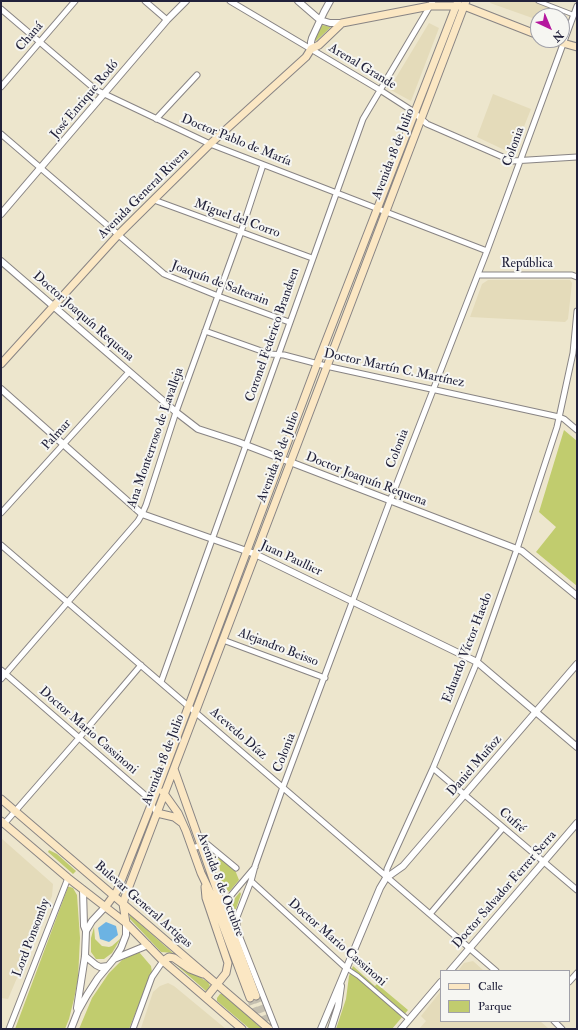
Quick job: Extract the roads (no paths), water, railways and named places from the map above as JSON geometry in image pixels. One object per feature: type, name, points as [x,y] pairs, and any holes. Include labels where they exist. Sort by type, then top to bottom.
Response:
[{"type":"main road","points":[[342,23],[432,4],[465,4],[530,32]]},
{"type":"main road","name":"Avenida 18 de Julio","points":[[126,923],[123,904],[386,211],[457,4]]},
{"type":"main road","name":"Avenida 18 de Julio","points":[[106,906],[114,897],[152,804],[378,208],[465,4]]},
{"type":"main road","name":"Avenida General Rivera","points":[[1,364],[118,235],[210,144],[306,57],[311,49],[319,45],[342,23]]},
{"type":"main road","name":"Avenida 8 de Octubre","points":[[159,785],[178,813],[204,881],[253,997],[174,769]]},
{"type":"main road","name":"Bulevar General Artigas","points":[[1,799],[269,1029]]},
{"type":"main road","points":[[157,813],[174,817],[182,823]]},
{"type":"main road","name":"Bulevar General Artigas","points":[[3,822],[68,878],[126,923],[163,961],[242,1029]]},
{"type":"main road","points":[[204,881],[206,898],[228,959],[228,968],[226,973],[206,998]]},
{"type":"main road","points":[[163,961],[169,957],[174,958],[197,973],[206,975]]},
{"type":"street","name":"Chaná","points":[[1,87],[75,1]]},
{"type":"street","points":[[145,1],[167,20]]},
{"type":"street","name":"José Enrique Rodó","points":[[1,214],[167,20],[186,1]]},
{"type":"street","name":"Arenal Grande","points":[[230,1],[380,90],[411,110],[427,124],[509,160],[577,157]]},
{"type":"street","points":[[298,1],[320,20],[330,23],[342,23]]},
{"type":"street","name":"Avenida General Rivera","points":[[311,49],[311,42],[330,1]]},
{"type":"street","points":[[538,1],[574,15]]},
{"type":"street","name":"Coronel Federico Brandsen","points":[[161,682],[335,192],[363,119],[432,4]]},
{"type":"street","name":"Colonia","points":[[570,26],[577,6]]},
{"type":"street","name":"Doctor Pablo de María","points":[[1,9],[96,90],[104,94],[210,144],[487,250]]},
{"type":"street","name":"Colonia","points":[[237,925],[237,917],[251,881],[255,866],[390,500],[432,389],[478,275],[562,48]]},
{"type":"street","points":[[156,119],[198,76]]},
{"type":"street","name":"Joaquín de Salterain","points":[[1,134],[40,169],[168,277],[289,322]]},
{"type":"street","name":"Ana Monterroso de Lavalleja","points":[[1,679],[68,603],[138,521],[142,514],[176,412],[241,232],[263,165]]},
{"type":"street","name":"Miguel del Corro","points":[[154,200],[312,258]]},
{"type":"street","name":"Doctor Joaquín Requena","points":[[1,261],[129,372],[198,429],[246,445],[517,549],[525,553],[577,596]]},
{"type":"street","name":"República","points":[[478,275],[572,275],[577,277]]},
{"type":"street","name":"Eduardo Víctor Haedo","points":[[321,1029],[380,888],[386,878],[387,869],[433,768],[477,662],[517,549],[559,417],[576,338],[577,311]]},
{"type":"street","name":"Doctor Martín C. Martínez","points":[[206,331],[270,354],[284,355],[326,366],[559,417],[564,419],[577,430]]},
{"type":"street","name":"Palmar","points":[[1,513],[129,372]]},
{"type":"street","name":"Juan Paullier","points":[[1,390],[142,514],[255,554],[477,662],[577,747]]},
{"type":"street","name":"Acevedo Díaz","points":[[1,545],[284,787],[386,878],[495,970]]},
{"type":"street","name":"Alejandro Beisso","points":[[223,640],[325,678]]},
{"type":"street","name":"Daniel Muñoz","points":[[386,878],[403,866],[577,664]]},
{"type":"street","points":[[3,822],[15,811],[80,738],[141,665]]},
{"type":"street","name":"Doctor Mario Cassinoni","points":[[1,670],[146,796],[157,813]]},
{"type":"street","name":"Cufré","points":[[433,768],[577,890]]},
{"type":"street","name":"Doctor Salvador Ferrer Serra","points":[[451,970],[577,823]]},
{"type":"street","points":[[430,914],[503,828]]},
{"type":"street","points":[[192,848],[207,844],[236,868]]},
{"type":"street","name":"Avenida 8 de Octubre","points":[[225,913],[225,905],[228,899],[255,866]]},
{"type":"street","name":"Lord Ponsomby","points":[[9,1029],[68,878]]},
{"type":"street","name":"Doctor Mario Cassinoni","points":[[251,881],[346,968],[358,976],[409,1020]]},
{"type":"street","points":[[78,1011],[77,1008],[85,956],[86,931],[84,926],[83,890]]},
{"type":"street","points":[[86,931],[92,921],[106,906]]},
{"type":"street","points":[[71,1029],[78,1011],[98,978],[114,959],[125,939],[127,931],[126,923]]},
{"type":"street","name":"Avenida 8 de Octubre","points":[[237,925],[276,1029]]},
{"type":"street","points":[[114,959],[148,945]]},
{"type":"street","points":[[85,956],[100,967],[108,966]]},
{"type":"street","points":[[133,1029],[152,977],[163,961]]},
{"type":"street","points":[[570,981],[577,973]]},
{"type":"street","name":"Eduardo Víctor Haedo","points":[[332,1029],[338,1007],[341,980]]},
{"type":"street","points":[[401,1029],[440,983]]},
{"type":"water","points":[[106,922],[116,926],[118,935],[109,942],[100,939],[98,928]]},
{"type":"tunnel","points":[[256,996],[269,1029]]},
{"type":"tunnel","points":[[250,998],[262,1029]]}]
